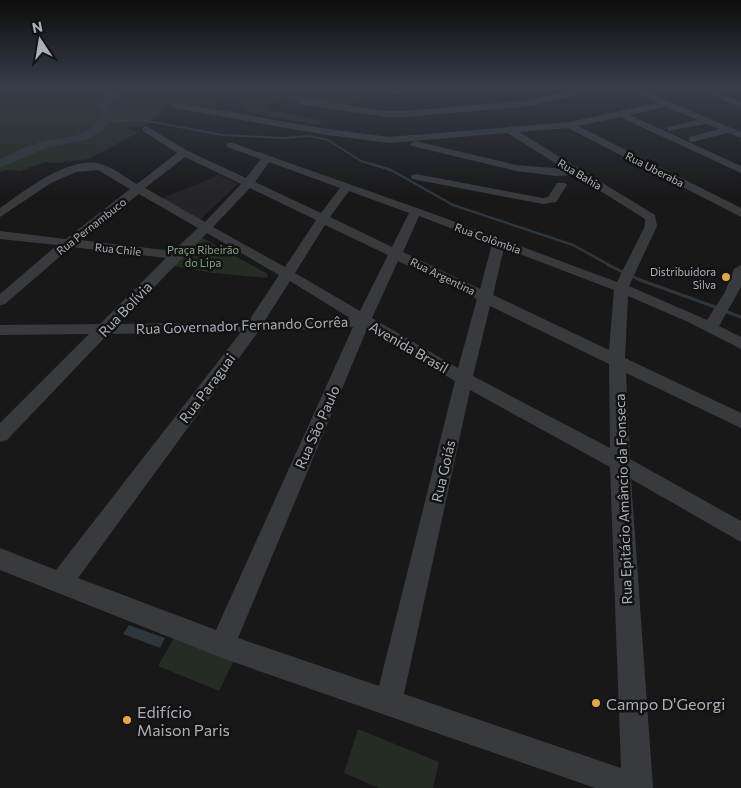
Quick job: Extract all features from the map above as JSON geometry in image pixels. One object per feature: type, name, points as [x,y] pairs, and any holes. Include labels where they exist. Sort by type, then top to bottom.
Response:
[{"type":"street","points":[[280,124],[395,140],[533,170],[564,173],[576,172]]},
{"type":"street","points":[[459,124],[468,134]]},
{"type":"street","points":[[395,140],[569,124]]},
{"type":"street","name":"Rua Uberaba","points":[[569,124],[741,214]]},
{"type":"street","points":[[644,124],[739,164]]},
{"type":"street","points":[[671,129],[695,124]]},
{"type":"street","points":[[714,124],[741,134]]},
{"type":"street","name":"Rua Argentina","points":[[146,129],[184,153],[323,218],[741,421]]},
{"type":"street","name":"Rua Bahia","points":[[509,130],[651,218]]},
{"type":"street","points":[[692,139],[729,130]]},
{"type":"street","name":"Rua Colômbia","points":[[230,146],[499,242],[625,279],[741,344]]},
{"type":"street","name":"Rua Pernambuco","points":[[0,301],[68,243],[184,153]]},
{"type":"street","name":"Rua Bolívia","points":[[0,435],[106,329],[176,255],[206,228],[249,183],[267,158]]},
{"type":"street","points":[[436,160],[543,183],[561,185]]},
{"type":"street","name":"Avenida Brasil","points":[[0,213],[65,171],[78,166],[100,167],[287,274],[363,321],[464,379],[620,462],[741,532]]},
{"type":"street","points":[[416,177],[543,201],[552,200],[561,185],[564,173]]},
{"type":"street","name":"Rua Paraguai","points":[[60,582],[253,327],[323,218],[346,188]]},
{"type":"street","name":"Rua São Paulo","points":[[222,645],[363,321],[415,212]]},
{"type":"street","name":"Rua Epitácio Amâncio da Fonseca","points":[[638,788],[620,462],[617,360],[625,279],[651,226],[651,218]]},
{"type":"street","name":"Rua Chile","points":[[0,235],[176,255]]},
{"type":"street","name":"Rua Goiás","points":[[389,701],[464,379],[499,242]]},
{"type":"street","points":[[711,326],[738,289],[741,269]]},
{"type":"street","name":"Rua Governador Fernando Corrêa","points":[[0,330],[253,327],[341,324],[363,321]]},
{"type":"street","points":[[0,560],[222,645],[638,788]]},
{"type":"shaded area","points":[[219,175],[238,184],[199,221],[160,199]]},
{"type":"shaded area","points":[[129,625],[165,638],[160,648],[123,634]]},
{"type":"green space","points":[[0,124],[147,124],[125,128],[139,132],[89,159],[57,163],[45,162],[20,171],[8,170],[0,172]]},
{"type":"green space","name":"Praça Ribeirão do Lipa","points":[[199,236],[268,274],[267,278],[213,273],[172,266]]},
{"type":"green space","points":[[174,638],[233,662],[219,691],[158,666]]},
{"type":"green space","points":[[358,729],[439,762],[433,788],[379,788],[344,773]]},
{"type":"waterway","points":[[0,163],[44,145],[82,138],[95,131],[102,124]]},
{"type":"waterway","points":[[162,124],[222,135],[282,138],[310,136],[328,140],[361,161],[377,166]]},
{"type":"waterway","points":[[372,164],[391,170],[453,205],[573,245],[611,266]]},
{"type":"waterway","points":[[608,265],[640,280],[718,308]]},
{"type":"waterway","points":[[724,311],[741,317]]},
{"type":"place","name":"Distribuidora Silva","points":[[726,277]]},
{"type":"place","name":"Campo D'Georgi","points":[[596,703]]},
{"type":"place","name":"Edifício Maison Paris","points":[[127,720]]}]
